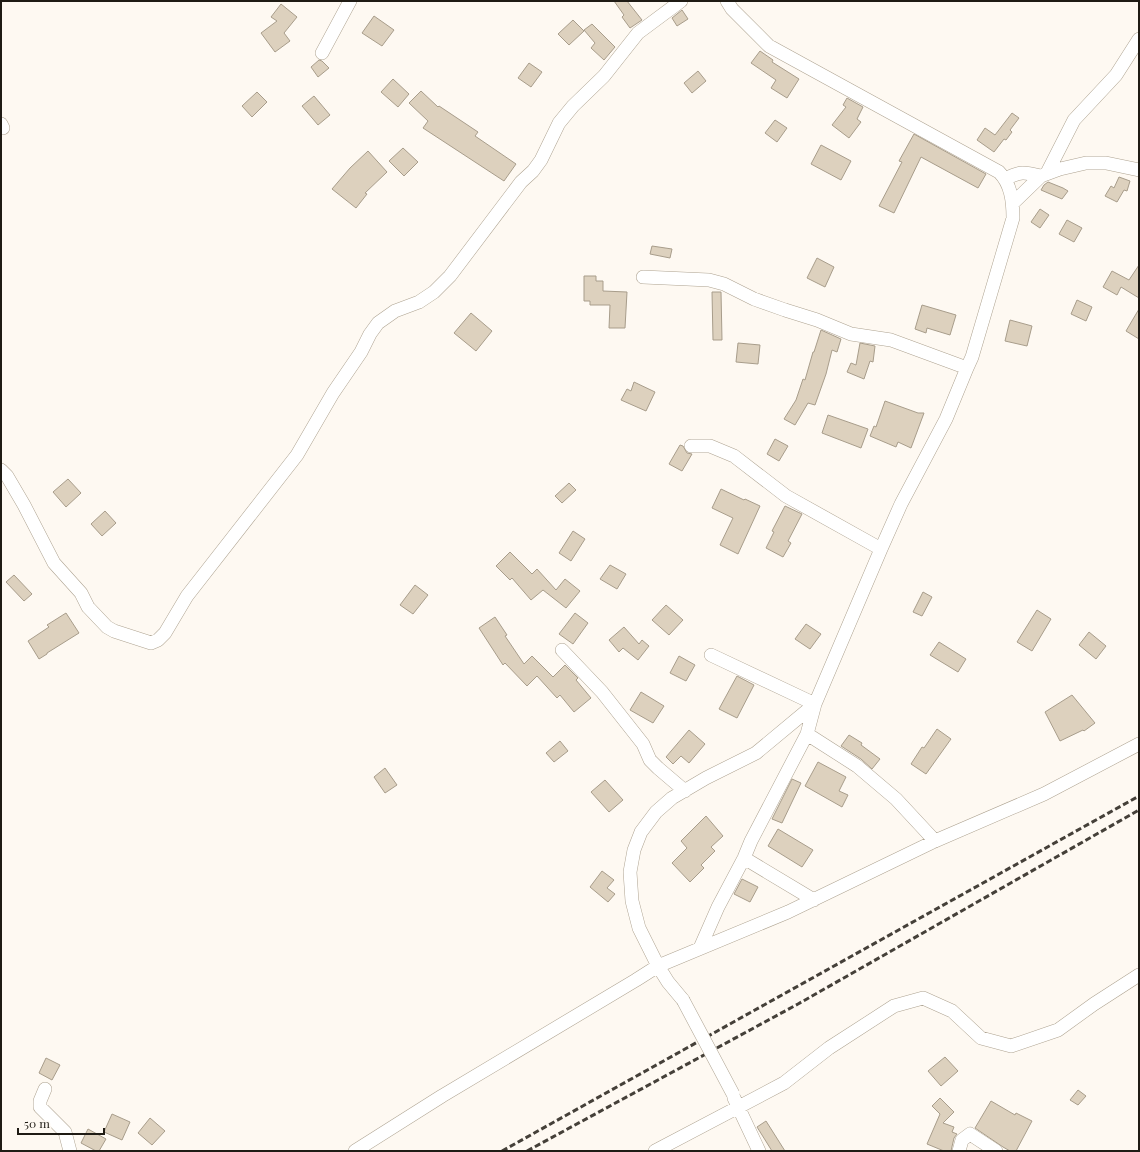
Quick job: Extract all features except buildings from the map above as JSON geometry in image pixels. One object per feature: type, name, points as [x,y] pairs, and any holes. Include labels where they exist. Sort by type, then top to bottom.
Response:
[{"type":"street","points":[[322,53],[350,1]]},
{"type":"street","points":[[1,470],[8,476],[54,563],[81,593],[88,607],[114,631],[151,643],[158,640],[165,633],[187,596],[298,455],[333,392],[361,352],[378,323],[395,311],[419,302],[434,292],[450,276],[521,182],[533,171],[541,160],[559,123],[573,106],[604,76],[638,33],[681,1]]},
{"type":"street","points":[[700,948],[718,907],[744,858],[751,841],[807,734],[815,704],[881,549],[901,504],[946,419],[968,368],[1013,218],[1013,203],[1006,179],[999,172],[769,46],[732,9],[727,1]]},
{"type":"street","points":[[1013,203],[1044,174],[1074,120],[1116,75],[1139,39]]},
{"type":"street","points":[[1006,179],[1017,173],[1025,172],[1044,174],[1086,163],[1106,163],[1139,170]]},
{"type":"street","points":[[643,277],[709,280],[724,284],[754,298],[785,310],[818,320],[851,334],[891,340],[968,368]]},
{"type":"street","points":[[691,446],[710,446],[734,456],[786,496],[881,549]]},
{"type":"street","points":[[562,650],[602,692],[643,744],[650,760],[685,791]]},
{"type":"street","points":[[711,655],[815,704]]},
{"type":"street","points":[[759,1151],[732,1094],[683,1000],[668,982],[658,966],[639,928],[632,901],[630,872],[634,850],[641,832],[656,812],[672,798],[756,752],[815,704]]},
{"type":"street","points":[[807,734],[857,766],[896,799],[935,841]]},
{"type":"street","points":[[355,1151],[442,1096],[658,966],[814,900],[935,841],[1044,794],[1139,744]]},
{"type":"street","points":[[744,858],[814,900]]},
{"type":"street","points":[[655,1151],[784,1083],[829,1048],[894,1006],[923,998],[952,1011],[981,1038],[1011,1046],[1058,1030],[1094,1004],[1139,975]]},
{"type":"street","points":[[45,1088],[40,1101],[40,1107],[65,1132],[70,1151]]},
{"type":"street","points":[[959,1151],[962,1140],[970,1134],[996,1151]]},
{"type":"railway","points":[[502,1151],[1139,796]]},
{"type":"railway","points":[[527,1151],[798,1004],[1139,810]]}]
